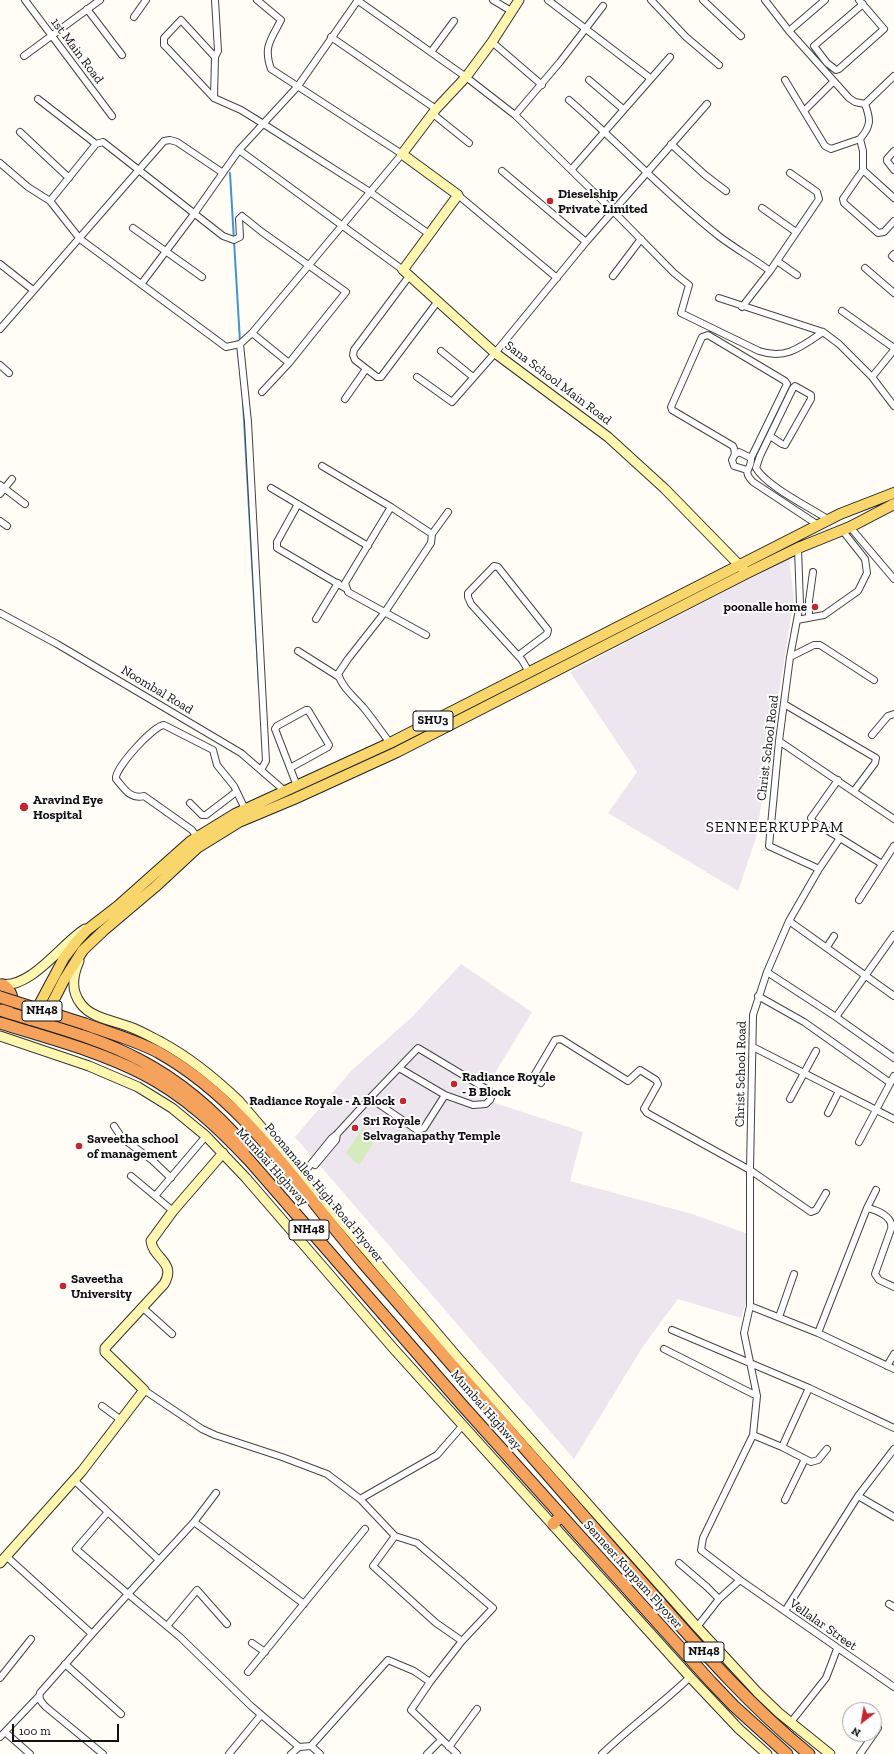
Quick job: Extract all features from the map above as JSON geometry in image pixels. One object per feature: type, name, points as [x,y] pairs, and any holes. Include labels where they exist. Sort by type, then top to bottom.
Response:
[{"type":"highway","points":[[0,1010],[10,1004],[12,999],[12,994],[2,985]]},
{"type":"highway","name":"Poonamallee High Road Flyover","points":[[0,997],[85,1024],[137,1043],[155,1051],[187,1070],[231,1106],[246,1121],[362,1261],[442,1345]]},
{"type":"highway","points":[[0,1010],[123,1052],[157,1070],[212,1110],[237,1136],[266,1172],[292,1210]]},
{"type":"highway","name":"Mumbai Highway","points":[[0,1023],[114,1061],[162,1085],[199,1112],[249,1160],[557,1520]]},
{"type":"highway","name":"Mumbai Highway","points":[[442,1345],[589,1522]]},
{"type":"highway","name":"Senneer Kuppam Flyover","points":[[557,1520],[571,1527],[711,1682],[734,1706],[786,1754]]},
{"type":"highway","name":"Senneer Kuppam Flyover","points":[[589,1522],[730,1681],[776,1726],[809,1754]]},
{"type":"main road","name":"SHU3","points":[[37,1022],[66,975],[88,946],[107,926],[155,887],[197,848],[239,822],[294,799],[396,752],[743,569],[818,525],[894,493]]},
{"type":"main road","name":"SHU3","points":[[37,1022],[64,958],[87,930],[118,906],[197,837],[245,809],[390,743],[530,672],[743,569],[846,528],[894,504]]},
{"type":"street","name":"1st Main Road","points":[[25,0],[112,116]]},
{"type":"street","points":[[24,56],[53,36],[87,9],[92,2],[100,0]]},
{"type":"street","points":[[134,17],[146,0]]},
{"type":"street","points":[[214,98],[215,57],[218,51],[215,0]]},
{"type":"street","points":[[258,0],[281,20],[267,50],[267,58],[271,69],[285,80],[298,86],[402,154],[458,195],[557,278]]},
{"type":"street","points":[[142,283],[194,214],[239,150],[262,123],[298,86],[357,0],[466,77],[515,115],[674,273],[689,285],[681,313],[759,351],[769,354],[779,355],[796,350],[823,332]]},
{"type":"street","points":[[494,0],[511,11]]},
{"type":"street","points":[[0,163],[28,187],[50,201],[80,239],[142,283],[226,347],[240,344],[252,333],[343,226],[435,112],[466,77],[492,42],[519,0]]},
{"type":"street","points":[[548,0],[650,78]]},
{"type":"street","points":[[651,0],[686,37],[719,65]]},
{"type":"street","points":[[703,0],[741,36]]},
{"type":"street","points":[[765,0],[789,31],[849,98],[856,102],[865,104]]},
{"type":"street","points":[[814,0],[819,6]]},
{"type":"street","points":[[789,31],[826,0]]},
{"type":"street","points":[[861,2],[884,29],[839,69],[833,69],[814,46],[861,2]]},
{"type":"street","points":[[515,115],[542,85],[603,6]]},
{"type":"street","points":[[87,9],[122,55]]},
{"type":"street","points":[[215,57],[180,20],[164,38],[164,45],[214,98],[241,110],[262,123],[370,192],[429,234]]},
{"type":"street","points":[[431,52],[454,21]]},
{"type":"street","points":[[331,37],[435,112],[469,143]]},
{"type":"street","points":[[492,42],[542,85]]},
{"type":"street","points":[[571,170],[650,78],[670,57]]},
{"type":"street","points":[[865,104],[894,76]]},
{"type":"street","points":[[589,80],[623,109]]},
{"type":"street","points":[[785,80],[805,110],[825,146],[831,149],[860,139],[869,125],[868,113],[865,104]]},
{"type":"street","points":[[805,110],[834,81]]},
{"type":"street","points":[[38,99],[96,144]]},
{"type":"street","points":[[569,100],[604,131],[645,172],[720,237],[770,271]]},
{"type":"street","points":[[417,377],[452,402],[645,172],[707,104]]},
{"type":"street","points":[[20,132],[69,178]]},
{"type":"street","points":[[860,139],[863,151],[863,170],[846,193],[843,199],[844,203],[878,233],[884,232],[894,221]]},
{"type":"street","points":[[0,329],[164,141],[170,140],[177,142],[223,173]]},
{"type":"street","points":[[50,201],[96,144],[103,142],[224,236],[234,240],[240,237],[239,219],[242,216],[346,292],[289,363],[262,392]]},
{"type":"street","points":[[671,144],[705,175],[726,190]]},
{"type":"street","points":[[239,150],[343,226]]},
{"type":"street","points":[[894,150],[887,159],[894,170]]},
{"type":"street","points":[[863,170],[894,198]]},
{"type":"street","points":[[502,171],[586,242]]},
{"type":"street","points":[[742,306],[770,271],[819,199],[817,192],[790,173]]},
{"type":"street","points":[[438,301],[384,374],[377,377],[356,360],[353,355],[354,350],[406,272],[429,234],[458,195]]},
{"type":"street","points":[[762,208],[796,232]]},
{"type":"street","name":"Sana School Main Road","points":[[343,226],[406,272],[494,353],[608,437],[664,489],[743,569]]},
{"type":"street","points":[[133,228],[202,277]]},
{"type":"street","points":[[613,276],[641,239]]},
{"type":"street","points":[[894,254],[892,256],[894,258]]},
{"type":"street","points":[[777,261],[797,275]]},
{"type":"street","points":[[0,264],[33,290]]},
{"type":"street","points":[[865,268],[894,293]]},
{"type":"street","points":[[719,298],[823,332],[839,344],[872,376],[894,406]]},
{"type":"street","points":[[842,311],[894,349],[872,376]]},
{"type":"street","points":[[252,333],[289,363]]},
{"type":"street","points":[[736,454],[733,446],[672,410],[671,406],[702,337],[708,335],[787,384],[752,458],[751,464],[747,470],[747,476],[818,525]]},
{"type":"street","points":[[240,344],[248,422],[266,761],[261,770]]},
{"type":"street","points":[[441,351],[474,377]]},
{"type":"street","points":[[0,365],[9,373]]},
{"type":"street","points":[[345,399],[366,369]]},
{"type":"street","points":[[770,436],[786,445],[812,399],[811,395],[795,386],[770,436],[756,468],[773,485],[829,520]]},
{"type":"street","points":[[747,470],[734,466],[732,460],[739,452],[752,458]]},
{"type":"street","points":[[322,466],[392,506],[432,534]]},
{"type":"street","points":[[0,494],[2,487],[12,479]]},
{"type":"street","points":[[2,487],[25,504]]},
{"type":"street","points":[[271,488],[368,546]]},
{"type":"street","points":[[298,504],[277,542],[277,548],[346,588],[348,592],[426,635]]},
{"type":"street","points":[[346,588],[345,583],[392,506]]},
{"type":"street","points":[[339,677],[338,674],[348,659],[385,612],[431,543],[432,534],[448,512]]},
{"type":"street","points":[[0,521],[7,526]]},
{"type":"street","points":[[846,528],[894,579]]},
{"type":"street","points":[[797,620],[824,615],[858,591],[867,573],[865,559],[846,528]]},
{"type":"street","name":"Christ School Road","points":[[753,1434],[757,1396],[744,1333],[750,1306],[750,1170],[754,1015],[758,996],[789,920],[819,869],[769,846],[779,741],[790,657],[800,604],[798,548]]},
{"type":"street","points":[[519,656],[547,634],[548,630],[498,567],[494,566],[468,593],[468,597],[471,604],[519,656],[530,672]]},
{"type":"street","points":[[809,618],[809,601],[813,572]]},
{"type":"street","points":[[316,619],[338,584]]},
{"type":"street","name":"Noombal Road","points":[[0,612],[241,753],[294,799]]},
{"type":"street","points":[[790,657],[814,645],[820,646],[874,680]]},
{"type":"street","points":[[298,651],[339,677],[346,689],[390,743]]},
{"type":"street","points":[[784,704],[876,758],[875,763],[854,791]]},
{"type":"street","points":[[290,768],[328,747],[329,745],[308,710],[277,726],[275,729],[290,768],[297,786]]},
{"type":"street","points":[[872,735],[888,716],[894,714]]},
{"type":"street","points":[[197,837],[192,830],[144,796],[136,797],[128,793],[116,779],[117,771],[155,728],[164,725],[213,750],[217,766],[230,782],[245,809]]},
{"type":"street","points":[[779,741],[894,819]]},
{"type":"street","points":[[838,780],[811,818],[813,822],[882,864]]},
{"type":"street","points":[[190,803],[202,815],[206,815],[236,792]]},
{"type":"street","points":[[819,869],[840,838]]},
{"type":"street","points":[[859,900],[894,846]]},
{"type":"street","points":[[2,985],[11,984],[27,978],[69,941],[99,920]]},
{"type":"street","points":[[789,920],[894,996]]},
{"type":"street","points":[[836,1017],[894,935]]},
{"type":"street","points":[[827,947],[834,936]]},
{"type":"street","points":[[88,946],[76,968],[73,983],[77,997],[84,1008],[147,1035],[180,1054],[198,1066],[239,1101],[303,1176],[442,1345],[697,1628],[758,1692],[830,1754]]},
{"type":"street","points":[[767,972],[836,1017],[894,1058]]},
{"type":"street","points":[[758,996],[804,1022],[890,1082]]},
{"type":"street","points":[[0,1036],[90,1066],[138,1087],[172,1108],[206,1136],[223,1153],[352,1302],[463,1424],[557,1520],[690,1677],[729,1719],[767,1754]]},
{"type":"street","points":[[541,1083],[536,1080],[535,1074],[555,1040],[561,1039],[628,1081],[640,1070],[656,1080],[658,1084],[644,1109],[646,1113],[750,1170],[811,1212],[816,1210],[826,1193]]},
{"type":"street","points":[[753,1047],[894,1119]]},
{"type":"street","points":[[303,1176],[332,1138],[418,1048],[493,1093],[486,1104],[473,1105],[446,1095],[399,1068]]},
{"type":"street","points":[[790,1099],[816,1051]]},
{"type":"street","points":[[859,1142],[894,1076]]},
{"type":"street","points":[[828,1113],[839,1091]]},
{"type":"street","points":[[370,1098],[417,1130],[424,1128],[446,1095]]},
{"type":"street","points":[[114,1126],[122,1138],[152,1160],[171,1178]]},
{"type":"street","points":[[155,1196],[206,1136]]},
{"type":"street","points":[[223,1153],[150,1240],[151,1246],[168,1268],[168,1277],[164,1284],[105,1348],[105,1352],[144,1390],[209,1432],[327,1474],[360,1499],[395,1536],[417,1543],[493,1608],[462,1641],[430,1682],[411,1710],[457,1754]]},
{"type":"street","points":[[131,1176],[173,1211]]},
{"type":"street","points":[[818,1333],[867,1208],[876,1190]]},
{"type":"street","points":[[867,1208],[873,1209],[889,1219],[891,1222],[891,1228],[875,1274],[879,1280],[894,1287]]},
{"type":"street","points":[[779,1317],[794,1274]]},
{"type":"street","points":[[750,1306],[818,1333],[894,1369]]},
{"type":"street","points":[[142,1307],[172,1334]]},
{"type":"street","points":[[672,1330],[809,1388],[894,1428]]},
{"type":"street","points":[[664,1349],[757,1396]]},
{"type":"street","points":[[887,1366],[894,1354]]},
{"type":"street","points":[[782,1447],[809,1388]]},
{"type":"street","points":[[92,1634],[3,1559],[74,1480],[144,1390]]},
{"type":"street","points":[[102,1406],[121,1420]]},
{"type":"street","points":[[360,1499],[437,1455],[463,1424]]},
{"type":"street","points":[[753,1434],[811,1462],[815,1461],[826,1449]]},
{"type":"street","name":"Vellalar Street","points":[[753,1434],[703,1538],[701,1550],[740,1580],[837,1649],[894,1687]]},
{"type":"street","points":[[785,1611],[858,1496],[894,1449]]},
{"type":"street","points":[[786,1500],[806,1459]]},
{"type":"street","points":[[74,1480],[159,1560]]},
{"type":"street","points":[[0,1737],[39,1696],[65,1664],[194,1522],[216,1494]]},
{"type":"street","points":[[858,1496],[894,1517]]},
{"type":"street","points":[[108,1512],[76,1549],[167,1626],[262,1715],[299,1747]]},
{"type":"street","points":[[194,1522],[304,1604]]},
{"type":"street","points":[[248,1672],[365,1529]]},
{"type":"street","points":[[395,1536],[373,1566],[436,1623],[462,1641]]},
{"type":"street","points":[[679,1563],[719,1599]]},
{"type":"street","points":[[697,1628],[719,1599],[740,1580]]},
{"type":"street","points":[[167,1626],[198,1590],[227,1624]]},
{"type":"street","points":[[0,1678],[32,1639]]},
{"type":"street","points":[[252,1643],[265,1652]]},
{"type":"street","points":[[791,1722],[826,1678],[837,1649]]},
{"type":"street","points":[[291,1754],[299,1747],[311,1746],[338,1718],[388,1660],[414,1671],[430,1682]]},
{"type":"street","points":[[65,1664],[121,1714]]},
{"type":"street","points":[[602,1754],[671,1696],[690,1677]]},
{"type":"street","points":[[39,1696],[41,1702],[46,1707],[101,1753]]},
{"type":"street","points":[[450,1747],[477,1710]]},
{"type":"street","points":[[229,1754],[262,1715]]},
{"type":"street","points":[[5,1732],[30,1754]]},
{"type":"street","points":[[427,1754],[441,1740]]},
{"type":"street","points":[[860,1754],[868,1742]]},
{"type":"street","points":[[311,1746],[320,1754]]},
{"type":"shaded area","points":[[789,558],[794,598],[756,838],[738,891],[608,813],[637,772],[570,672]]},
{"type":"shaded area","points":[[461,964],[532,1012],[480,1098],[583,1132],[570,1181],[692,1214],[754,1236],[753,1279],[741,1318],[678,1299],[642,1348],[574,1459],[295,1137],[351,1071],[412,1017]]},
{"type":"green space","points":[[363,1127],[377,1137],[359,1165],[346,1153]]},
{"type":"waterway","points":[[230,173],[240,342]]},
{"type":"waterway","points":[[243,402],[259,687]]},
{"type":"place","name":"Dieselship Private Limited","points":[[550,201]]},
{"type":"place","name":"poonalle home","points":[[815,607]]},
{"type":"place","name":"Aravind Eye Hospital","points":[[24,807]]},
{"type":"place","name":"Radiance Royale - B Block","points":[[454,1084]]},
{"type":"place","name":"Radiance Royale - A Block","points":[[403,1101]]},
{"type":"place","name":"Sri Royale Selvaganapathy Temple","points":[[355,1128]]},
{"type":"place","name":"Saveetha school of management","points":[[79,1146]]},
{"type":"place","name":"Saveetha University","points":[[63,1286]]},
{"type":"district","name":"SENNEERKUPPAM","points":[[775,828]]}]
